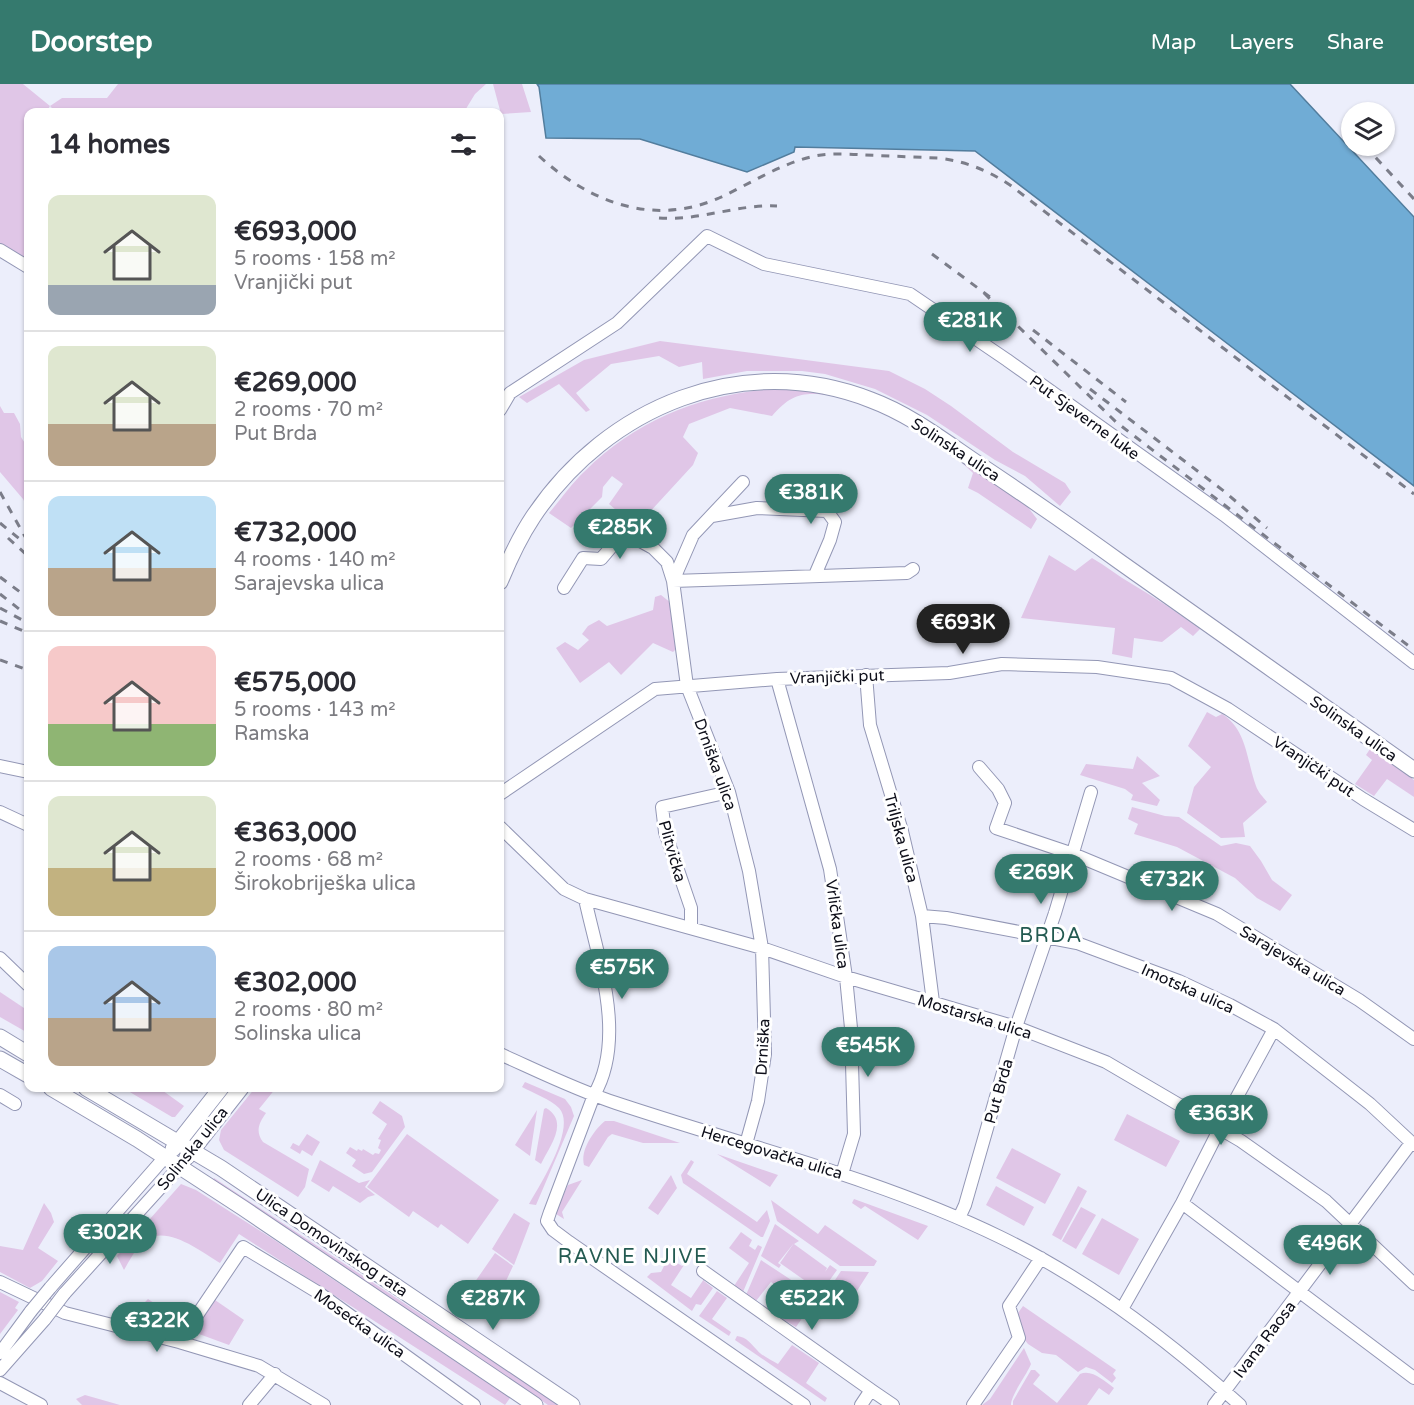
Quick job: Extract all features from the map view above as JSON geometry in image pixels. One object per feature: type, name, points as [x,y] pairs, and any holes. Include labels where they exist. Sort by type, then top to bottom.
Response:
[{"type":"main road","name":"Solinska ulica","points":[[504,573],[533,517],[553,490],[600,444],[632,422],[665,404],[723,386],[772,380],[820,385],[849,391],[874,401],[932,432],[1096,544],[1414,770]]},
{"type":"main road","points":[[0,1037],[24,1052]]},
{"type":"main road","points":[[0,1059],[24,1073]]},
{"type":"main road","name":"Ulica Domovinskog rata","points":[[58,1092],[180,1166],[535,1405]]},
{"type":"main road","name":"Ulica Domovinskog rata","points":[[93,1092],[185,1146],[328,1239],[572,1405]]},
{"type":"main road","name":"Solinska ulica","points":[[180,1166],[185,1146],[219,1092]]},
{"type":"main road","name":"Solinska ulica","points":[[165,1157],[185,1146],[238,1092]]},
{"type":"street","name":"Put Sjeverne luke","points":[[504,403],[510,393],[617,323],[707,236],[764,264],[909,294],[1007,360],[1224,515],[1414,663]]},
{"type":"street","points":[[0,250],[24,265]]},
{"type":"street","points":[[673,581],[693,535],[743,482]]},
{"type":"street","points":[[712,516],[757,508],[827,511],[835,522],[815,575]]},
{"type":"street","points":[[564,588],[583,558],[601,560],[624,532],[653,548],[667,562],[673,581]]},
{"type":"street","points":[[673,581],[907,573],[913,569]]},
{"type":"street","name":"Drniška ulica","points":[[673,581],[687,686],[729,792],[749,871],[762,948]]},
{"type":"street","name":"Vranjički put","points":[[504,791],[655,688],[777,679],[950,673],[1002,664],[1097,667],[1171,678],[1228,709],[1363,799],[1414,830]]},
{"type":"street","name":"Triljska ulica","points":[[866,675],[870,725],[902,831],[922,916],[933,1002]]},
{"type":"street","name":"Vrlička ulica","points":[[777,679],[830,869],[846,977],[851,1028],[854,1134],[842,1174]]},
{"type":"street","points":[[0,766],[24,771]]},
{"type":"street","name":"Sarajevska ulica","points":[[979,767],[998,789],[1005,803],[996,828],[1073,854],[1217,914],[1359,1000],[1414,1040]]},
{"type":"street","name":"Plitvička","points":[[691,927],[690,908],[665,832],[662,807],[729,792]]},
{"type":"street","name":"Put Brda","points":[[959,1218],[965,1205],[1016,1027],[1091,792]]},
{"type":"street","points":[[0,812],[24,823]]},
{"type":"street","name":"Mostarska ulica","points":[[504,830],[564,889],[585,898],[762,948],[846,977],[1016,1027],[1106,1062],[1220,1128],[1326,1201],[1414,1284]]},
{"type":"street","points":[[585,898],[609,1008],[609,1053],[602,1081],[594,1095],[550,1212],[547,1221],[549,1226],[804,1405]]},
{"type":"street","name":"Imotska ulica","points":[[922,916],[946,918],[1077,943],[1179,981],[1274,1029],[1370,1104],[1413,1144]]},
{"type":"street","name":"Drniška","points":[[746,1144],[758,1101],[765,1054],[762,948]]},
{"type":"street","points":[[0,958],[24,981]]},
{"type":"street","points":[[1122,1309],[1182,1203],[1274,1029]]},
{"type":"street","name":"Hercegovačka ulica","points":[[504,1055],[594,1095],[842,1174],[959,1218],[1041,1258],[1122,1309],[1240,1405]]},
{"type":"street","points":[[0,1095],[15,1104]]},
{"type":"street","name":"Ivana Raosa","points":[[1225,1391],[1298,1292],[1413,1144]]},
{"type":"street","name":"Solinska ulica","points":[[0,1353],[50,1288],[165,1157]]},
{"type":"street","name":"Solinska ulica","points":[[0,1371],[64,1294],[180,1166]]},
{"type":"street","points":[[1182,1203],[1414,1378]]},
{"type":"street","name":"Mosećka ulica","points":[[179,1342],[243,1247],[319,1293],[474,1405]]},
{"type":"street","points":[[973,1405],[1019,1338],[1009,1306],[1041,1258]]},
{"type":"street","points":[[703,1271],[893,1405]]},
{"type":"street","points":[[0,1282],[65,1313],[231,1356],[275,1374],[324,1405]]},
{"type":"street","points":[[249,1405],[275,1374]]},
{"type":"street","points":[[0,1383],[41,1405]]},
{"type":"street","points":[[861,1405],[871,1390]]},
{"type":"street","points":[[1214,1405],[1225,1391]]},
{"type":"shaded area","points":[[0,84],[23,84],[50,106],[49,108],[24,108],[24,258],[0,243]]},
{"type":"shaded area","points":[[118,84],[486,84],[475,94],[466,108],[52,108],[50,106],[62,98],[107,98]]},
{"type":"shaded area","points":[[493,84],[522,84],[531,112],[504,114],[504,108],[499,108]]},
{"type":"shaded area","points":[[660,341],[889,371],[925,389],[951,406],[1013,452],[1065,483],[1071,492],[1060,506],[1025,476],[995,460],[927,415],[875,389],[825,374],[802,371],[747,371],[703,379],[702,362],[679,367],[659,356],[611,364],[576,393],[590,410],[586,412],[559,384],[527,403],[519,397],[584,360]]},
{"type":"shaded area","points":[[762,390],[800,390],[829,395],[798,396],[785,403],[772,416],[730,408],[689,424],[683,437],[698,453],[693,465],[636,527],[609,504],[623,484],[612,476],[603,487],[602,497],[571,528],[549,513],[585,471],[624,439],[645,426],[689,406],[737,393]]},
{"type":"shaded area","points":[[0,406],[4,413],[14,413],[20,424],[21,437],[24,442],[24,501],[0,472]]},
{"type":"shaded area","points":[[949,451],[1024,502],[1037,519],[1031,529],[968,488],[973,473]]},
{"type":"shaded area","points":[[1049,555],[1075,571],[1092,558],[1200,629],[1193,636],[1181,627],[1162,642],[1134,638],[1132,658],[1112,654],[1115,628],[1021,618]]},
{"type":"shaded area","points":[[661,595],[671,603],[676,649],[673,652],[653,643],[621,675],[609,662],[580,683],[556,648],[565,642],[578,650],[589,640],[582,634],[588,626],[599,620],[607,626],[653,610],[655,597]]},
{"type":"shaded area","points":[[1207,712],[1216,717],[1222,714],[1237,728],[1257,788],[1267,802],[1243,823],[1245,837],[1221,838],[1187,813],[1194,787],[1211,767],[1188,746]]},
{"type":"shaded area","points":[[1370,749],[1414,780],[1414,797],[1387,779],[1374,796],[1355,784],[1372,760],[1366,755]]},
{"type":"shaded area","points":[[1137,756],[1160,776],[1142,783],[1160,800],[1157,806],[1131,800],[1133,795],[1125,789],[1080,775],[1086,764],[1133,769]]},
{"type":"shaded area","points":[[1132,807],[1165,816],[1179,817],[1221,846],[1236,843],[1250,846],[1272,880],[1292,895],[1280,911],[1257,898],[1235,878],[1177,847],[1134,834],[1138,824],[1128,819]]},
{"type":"shaded area","points":[[0,992],[24,1008],[24,1031],[0,1017]]},
{"type":"shaded area","points":[[525,1082],[565,1099],[574,1116],[536,1205],[529,1204],[555,1156],[563,1128],[563,1117],[555,1105],[522,1087]]},
{"type":"shaded area","points":[[130,1092],[165,1092],[184,1106],[175,1117]]},
{"type":"shaded area","points":[[252,1092],[273,1092],[259,1109],[266,1113],[261,1120],[259,1134],[263,1142],[309,1169],[305,1187],[298,1197],[224,1150],[219,1140],[221,1130]]},
{"type":"shaded area","points":[[380,1101],[402,1116],[405,1127],[372,1172],[364,1174],[352,1166],[356,1160],[346,1153],[350,1147],[357,1151],[363,1149],[373,1155],[379,1154],[381,1150],[378,1148],[381,1140],[378,1139],[387,1124],[372,1113]]},
{"type":"shaded area","points":[[546,1108],[553,1114],[557,1127],[556,1135],[541,1164],[535,1160]]},
{"type":"shaded area","points":[[537,1110],[530,1156],[515,1145]]},
{"type":"shaded area","points":[[1127,1114],[1180,1141],[1166,1167],[1114,1140]]},
{"type":"shaded area","points":[[605,1121],[614,1121],[680,1143],[643,1143],[612,1134],[589,1167],[584,1165],[586,1147]]},
{"type":"shaded area","points":[[307,1134],[320,1142],[312,1156],[302,1150],[300,1154],[290,1148],[293,1143],[299,1146]]},
{"type":"shaded area","points":[[407,1134],[499,1200],[468,1244],[441,1224],[438,1228],[413,1211],[409,1217],[367,1187]]},
{"type":"shaded area","points":[[1012,1148],[1061,1174],[1045,1204],[996,1178]]},
{"type":"shaded area","points":[[717,1154],[778,1175],[770,1187]]},
{"type":"shaded area","points":[[320,1160],[359,1183],[370,1180],[365,1187],[375,1195],[360,1203],[333,1186],[329,1192],[311,1181]]},
{"type":"shaded area","points":[[691,1160],[694,1162],[687,1174],[757,1222],[767,1210],[770,1221],[763,1237],[683,1183],[681,1175]]},
{"type":"shaded area","points":[[671,1175],[677,1188],[658,1215],[648,1208]]},
{"type":"shaded area","points":[[214,1178],[559,1405],[548,1405],[358,1276],[212,1182]]},
{"type":"shaded area","points":[[582,1180],[562,1212],[564,1219],[556,1212],[566,1189],[568,1185]]},
{"type":"shaded area","points":[[181,1184],[196,1190],[273,1239],[510,1398],[505,1405],[239,1234],[220,1263],[185,1242],[175,1238],[156,1236],[140,1245],[124,1270],[117,1256]]},
{"type":"shaded area","points":[[996,1186],[1034,1207],[1024,1226],[986,1205]]},
{"type":"shaded area","points":[[1078,1186],[1087,1191],[1061,1240],[1052,1235]]},
{"type":"shaded area","points":[[854,1199],[928,1226],[918,1240],[865,1206],[861,1209],[852,1203]]},
{"type":"shaded area","points":[[771,1200],[818,1234],[825,1225],[877,1261],[874,1266],[840,1266],[777,1221]]},
{"type":"shaded area","points":[[44,1203],[54,1222],[38,1248],[58,1261],[42,1281],[30,1288],[0,1272],[0,1246],[23,1250]]},
{"type":"shaded area","points":[[1081,1207],[1096,1215],[1076,1249],[1062,1241]]},
{"type":"shaded area","points":[[514,1213],[530,1223],[514,1265],[492,1249]]},
{"type":"shaded area","points":[[1102,1218],[1139,1239],[1119,1275],[1082,1254]]},
{"type":"shaded area","points":[[775,1224],[799,1241],[794,1244],[827,1268],[825,1272],[830,1265],[837,1270],[819,1295],[813,1290],[814,1287],[780,1263],[794,1243],[778,1263],[781,1265],[779,1268],[761,1256]]},
{"type":"shaded area","points":[[741,1232],[752,1240],[749,1246],[755,1250],[758,1245],[762,1247],[743,1292],[734,1286],[749,1263],[729,1248]]},
{"type":"shaded area","points":[[495,1253],[513,1266],[498,1298],[488,1301],[470,1289]]},
{"type":"shaded area","points":[[671,1259],[684,1265],[671,1285],[691,1298],[704,1279],[713,1288],[701,1305],[696,1304],[692,1311],[647,1277],[651,1273],[661,1272],[666,1262]]},
{"type":"shaded area","points":[[761,1260],[817,1297],[796,1327],[779,1317],[792,1297],[771,1282],[756,1301],[746,1295]]},
{"type":"shaded area","points":[[841,1271],[869,1272],[855,1294],[835,1280]]},
{"type":"shaded area","points":[[717,1291],[727,1298],[712,1319],[731,1332],[729,1336],[699,1316]]},
{"type":"shaded area","points":[[0,1292],[19,1302],[15,1308],[18,1310],[0,1334]]},
{"type":"shaded area","points":[[148,1299],[166,1311],[160,1321],[149,1320],[138,1309]]},
{"type":"shaded area","points":[[215,1300],[244,1320],[229,1345],[199,1334],[197,1325]]},
{"type":"shaded area","points":[[1023,1306],[1116,1370],[1113,1374],[1116,1378],[1112,1383],[1095,1370],[1086,1367],[1078,1372],[1056,1355],[1042,1353],[1028,1344],[1024,1339],[1018,1313]]},
{"type":"shaded area","points":[[737,1336],[746,1339],[761,1354],[778,1364],[792,1345],[819,1363],[806,1383],[827,1398],[825,1402],[735,1340]]},
{"type":"shaded area","points":[[1024,1348],[1031,1364],[1013,1396],[1011,1405],[982,1405],[990,1399]]},
{"type":"shaded area","points":[[1031,1370],[1035,1370],[1040,1375],[1033,1384],[1057,1403],[1080,1374],[1093,1374],[1114,1388],[1109,1395],[1099,1388],[1087,1405],[1013,1405],[1013,1401]]},
{"type":"shaded area","points":[[85,1395],[120,1405],[82,1405],[76,1399]]},
{"type":"water","points":[[537,84],[1290,84],[1341,139],[1341,156],[1357,156],[1414,217],[1414,486],[975,151],[795,147],[794,152],[747,172],[640,139],[546,138]]},
{"type":"railway","points":[[539,156],[579,186],[623,205],[646,210],[670,210],[694,206],[719,198],[802,159],[821,155],[938,158],[976,167],[1010,185],[1414,494]]},
{"type":"railway","points":[[1374,156],[1414,199]]},
{"type":"railway","points":[[659,218],[689,217],[747,207],[777,206]]},
{"type":"railway","points":[[932,254],[990,297]]},
{"type":"railway","points":[[984,293],[1116,422],[1414,650]]},
{"type":"railway","points":[[1033,330],[1126,402]]},
{"type":"railway","points":[[1090,389],[1225,492],[1267,528]]},
{"type":"railway","points":[[0,492],[24,535]]},
{"type":"railway","points":[[0,523],[22,541]]},
{"type":"railway","points":[[8,538],[24,552]]},
{"type":"railway","points":[[0,577],[24,595]]},
{"type":"railway","points":[[0,594],[24,613]]},
{"type":"railway","points":[[0,608],[24,621]]},
{"type":"railway","points":[[0,621],[24,631]]},
{"type":"railway","points":[[0,660],[24,669]]},
{"type":"district","name":"BRDA","points":[[1051,935]]},
{"type":"district","name":"RAVNE NJIVE","points":[[633,1256]]}]
